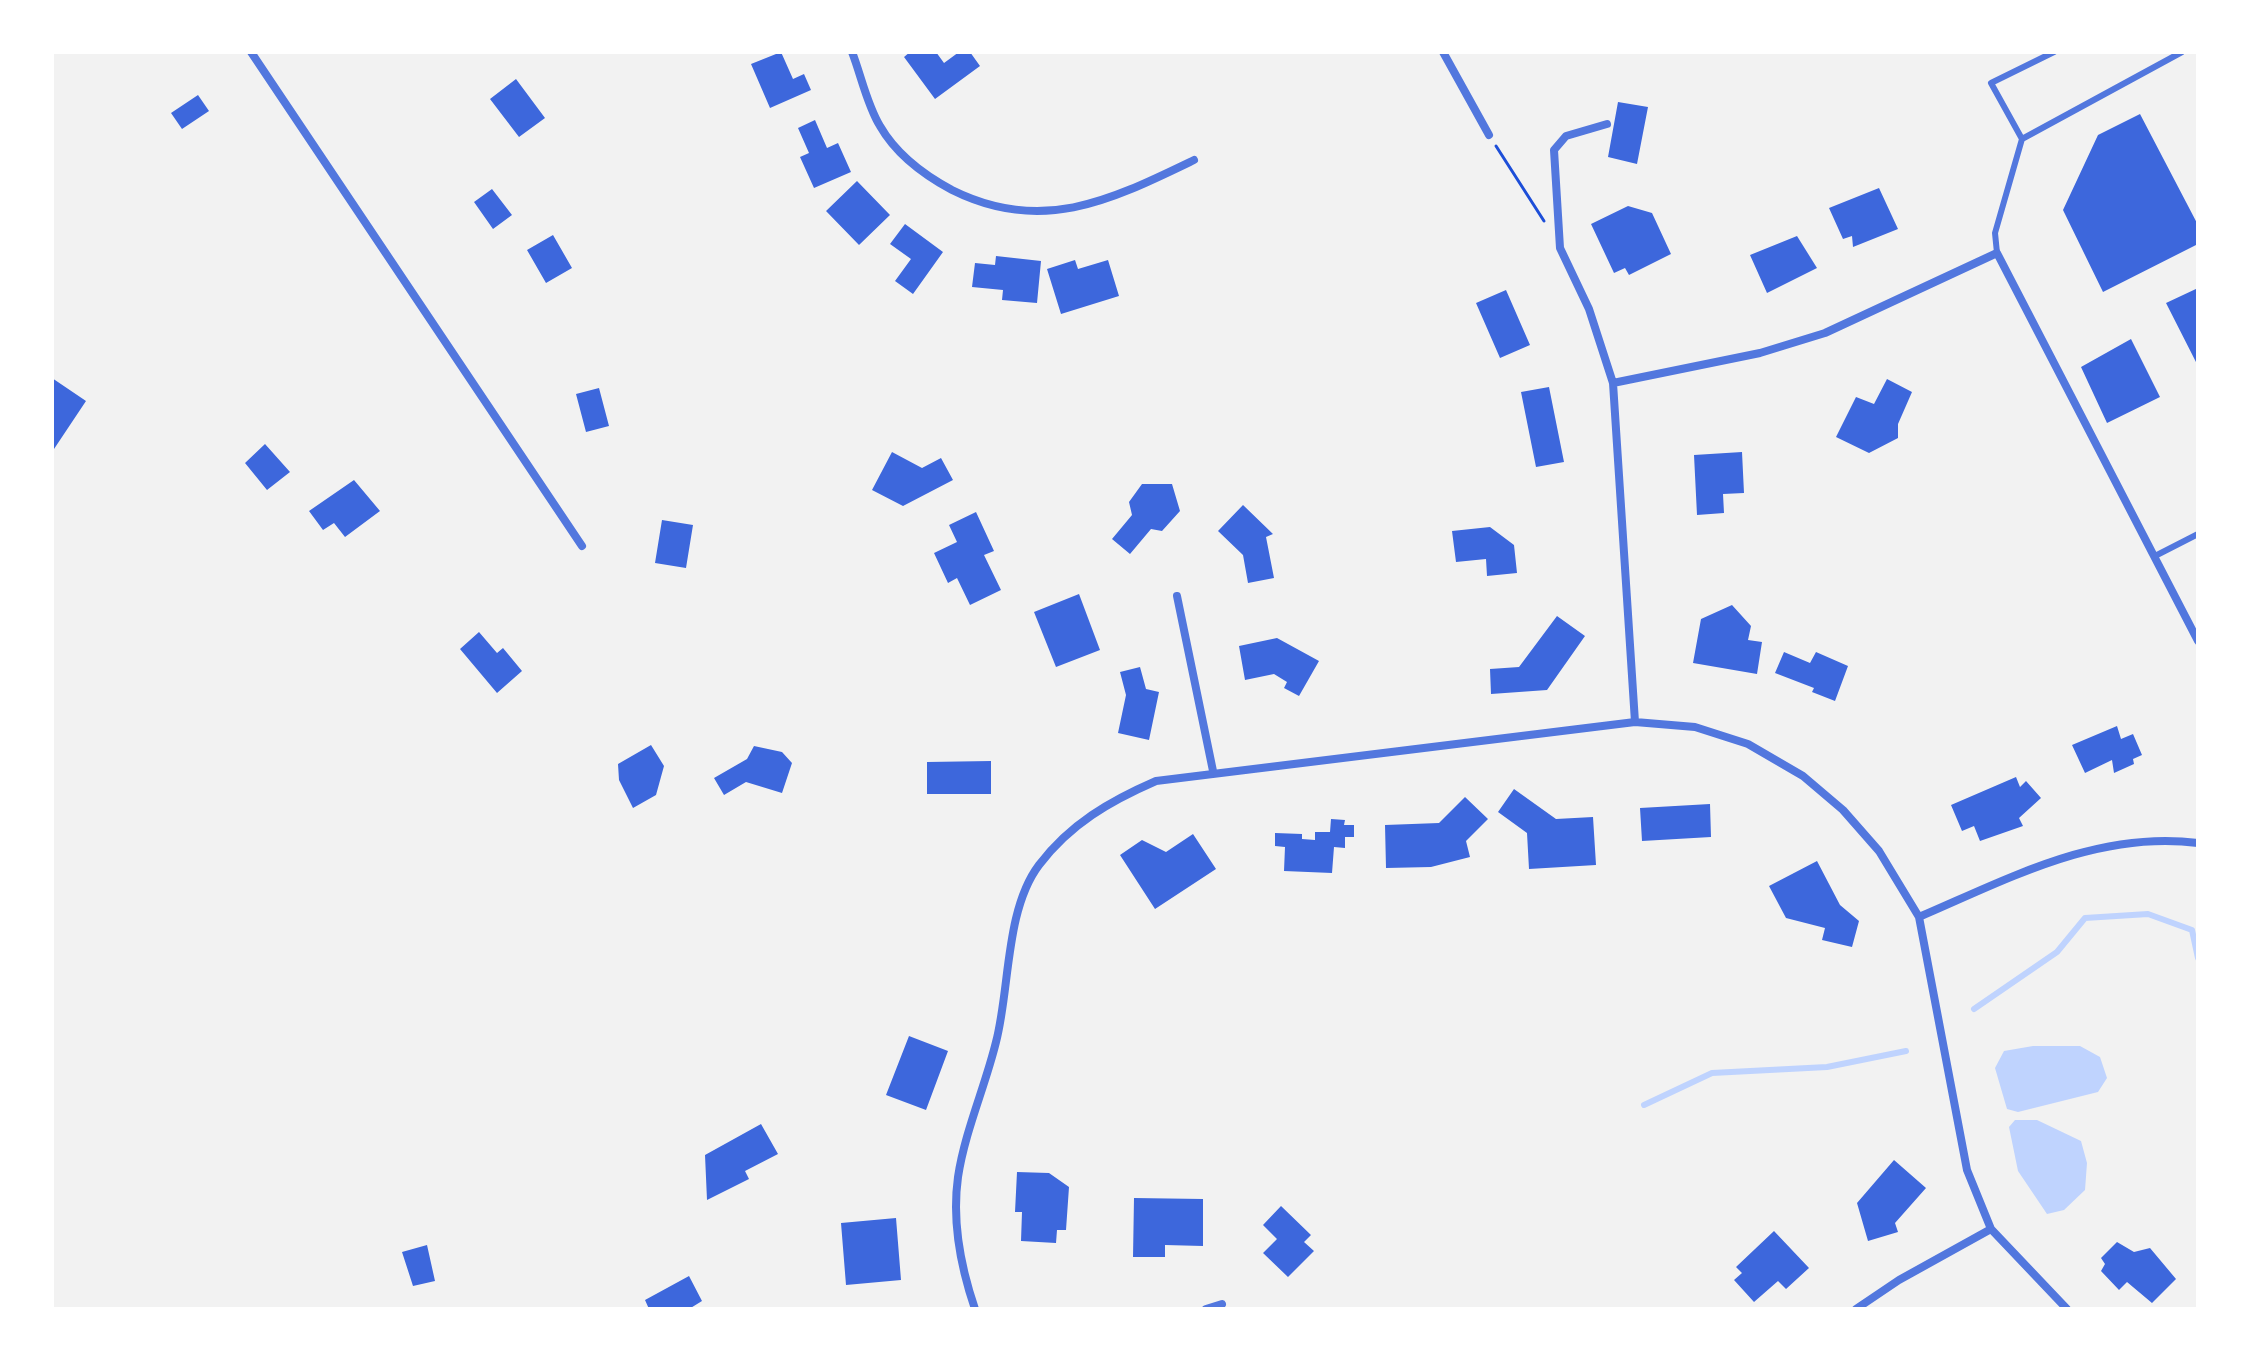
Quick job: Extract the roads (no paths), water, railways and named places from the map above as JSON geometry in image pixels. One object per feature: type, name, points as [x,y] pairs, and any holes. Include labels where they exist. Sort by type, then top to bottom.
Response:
[{"type":"street","points":[[251,52],[582,546]]},
{"type":"street","points":[[852,52],[879,125],[903,156],[933,180],[979,203],[1026,213],[1091,206],[1194,160]]},
{"type":"street","points":[[1443,52],[1489,135]]},
{"type":"street","points":[[1607,124],[1566,136],[1554,150],[1554,184],[1560,248],[1589,309],[1613,383],[1635,722]]},
{"type":"street","points":[[1613,383],[1760,353],[1825,333],[1997,253],[2198,641]]},
{"type":"street","points":[[1177,596],[1213,771]]},
{"type":"street","points":[[975,1309],[962,1270],[958,1177],[997,1041],[1021,906],[1037,867],[1072,829],[1110,801],[1156,781],[1213,771],[1635,722],[1695,727],[1748,744],[1803,776],[1843,810],[1879,851],[1919,917],[1967,1170],[1991,1229],[2067,1309]]},
{"type":"street","points":[[1919,917],[2057,859],[2127,840],[2198,843]]},
{"type":"street","points":[[1856,1309],[1899,1280],[1991,1229]]},
{"type":"street","points":[[1206,1309],[1222,1304]]},
{"type":"lane","points":[[1997,253],[1995,233],[2022,139],[1991,83],[2054,52]]},
{"type":"lane","points":[[2022,139],[2182,52]]},
{"type":"lane","points":[[2155,556],[2198,534]]},
{"type":"water","points":[[2033,1046],[2080,1046],[2100,1057],[2107,1078],[2098,1092],[2018,1112],[2007,1109],[1995,1068],[2004,1051]]},
{"type":"water","points":[[2015,1120],[2037,1120],[2081,1141],[2087,1163],[2085,1190],[2064,1210],[2047,1214],[2018,1171],[2009,1127]]},
{"type":"waterway","points":[[1974,1009],[2057,952],[2085,918],[2148,914],[2192,930],[2198,958]]},
{"type":"waterway","points":[[1644,1105],[1712,1073],[1827,1067],[1906,1051]]}]
